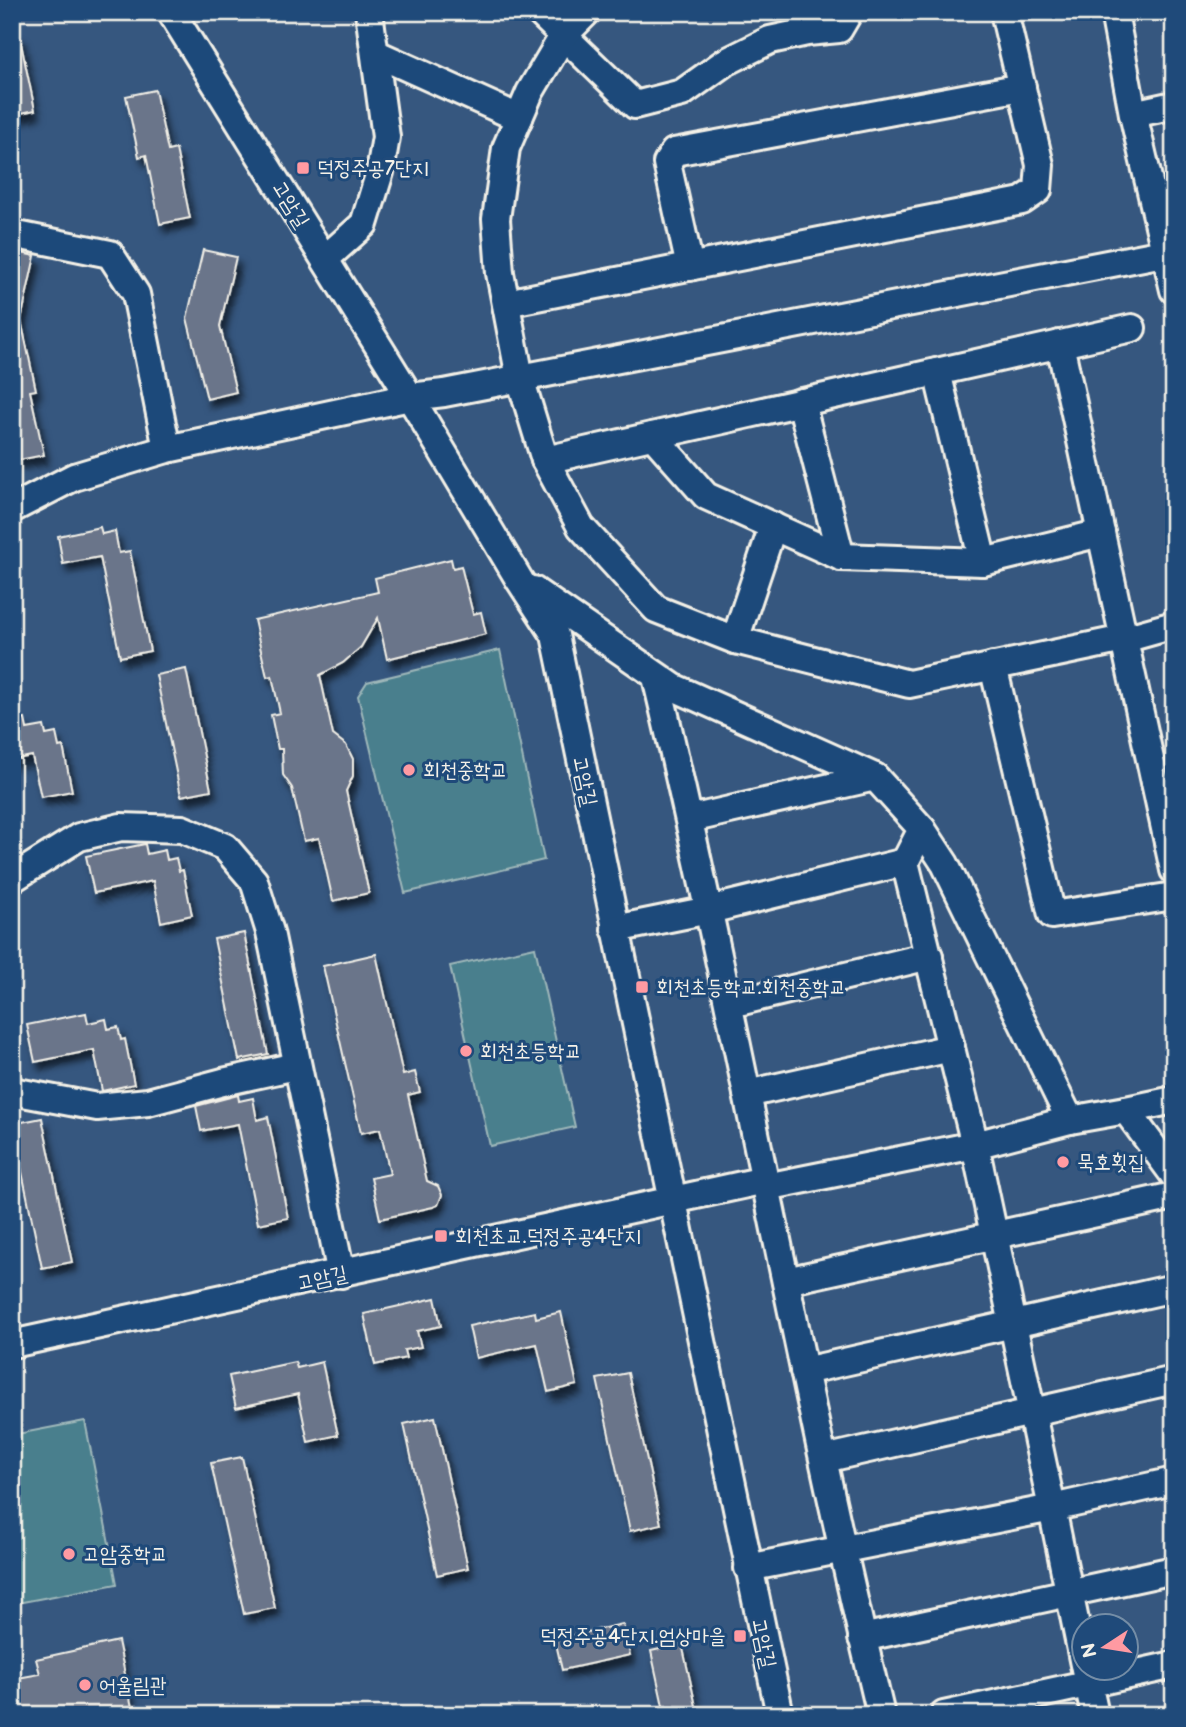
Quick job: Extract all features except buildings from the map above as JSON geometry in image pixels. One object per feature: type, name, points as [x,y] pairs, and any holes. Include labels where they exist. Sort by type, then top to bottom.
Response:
[{"type":"street","name":"고암길","points":[[171,12],[555,635],[780,1715]]},
{"type":"street","points":[[325,260],[364,224],[380,172],[386,137],[369,12]]},
{"type":"street","points":[[539,12],[635,105],[682,93],[724,63],[770,40],[839,29],[849,12]]},
{"type":"street","points":[[587,12],[563,36],[530,92],[506,148],[496,219],[500,273],[520,378],[545,460],[581,527],[656,609],[734,640],[909,684],[1124,639],[1174,625]]},
{"type":"street","points":[[506,303],[1022,201],[1038,190],[1040,165],[1004,12]]},
{"type":"street","points":[[1114,12],[1133,114],[1170,252],[1174,290]]},
{"type":"street","points":[[375,53],[519,118]]},
{"type":"street","points":[[690,267],[667,163],[674,152],[1022,87]]},
{"type":"street","points":[[1133,114],[1174,105]]},
{"type":"street","points":[[12,234],[110,254],[136,294],[166,449]]},
{"type":"street","points":[[12,509],[74,477],[166,449],[410,397],[444,393],[1170,252]]},
{"type":"street","points":[[545,460],[1132,328]]},
{"type":"street","points":[[1060,344],[1174,870]]},
{"type":"street","points":[[937,372],[984,562]]},
{"type":"street","points":[[802,402],[841,557]]},
{"type":"street","points":[[653,436],[706,496],[841,557],[984,562],[1101,533]]},
{"type":"street","points":[[734,640],[773,526]]},
{"type":"street","points":[[520,581],[673,688],[875,777],[922,829],[945,864],[1070,1120]]},
{"type":"street","points":[[993,666],[1052,915],[1174,896]]},
{"type":"street","points":[[656,677],[690,819],[804,1371],[881,1715]]},
{"type":"street","points":[[690,819],[875,777]]},
{"type":"street","points":[[12,879],[79,837],[121,827],[182,829],[225,847],[254,881],[270,932],[341,1274]]},
{"type":"street","points":[[922,829],[905,862],[975,1144],[1073,1612]]},
{"type":"street","points":[[615,929],[709,910],[905,862]]},
{"type":"street","points":[[730,1004],[929,956]]},
{"type":"street","points":[[747,1094],[951,1048]]},
{"type":"street","points":[[12,1090],[97,1107],[148,1102],[296,1066]]},
{"type":"street","points":[[672,1200],[975,1144],[1070,1120],[1174,1100]]},
{"type":"street","points":[[1126,1110],[1174,1175]]},
{"type":"street","points":[[786,1282],[1174,1196]]},
{"type":"street","name":"고암길","points":[[12,1344],[672,1200]]},
{"type":"street","points":[[804,1371],[1174,1288]]},
{"type":"street","points":[[824,1459],[1174,1380]]},
{"type":"street","points":[[748,1568],[1174,1481]]},
{"type":"street","points":[[862,1638],[1174,1570]]},
{"type":"street","points":[[1140,1668],[1174,1665]]},
{"type":"street","points":[[944,1715],[1070,1678]]},
{"type":"street","points":[[1088,1682],[1096,1715]]},
{"type":"green space","points":[[500,650],[544,860],[405,893],[358,696],[367,682]]},
{"type":"green space","points":[[535,947],[575,1127],[490,1146],[450,966]]},
{"type":"green space","points":[[85,1421],[117,1584],[12,1604],[12,1435]]},
{"type":"place","name":"덕정주공7단지","points":[[303,168]]},
{"type":"place","name":"회천중학교","points":[[409,770]]},
{"type":"place","name":"회천초등학교.회천중학교","points":[[642,987]]},
{"type":"place","name":"회천초등학교","points":[[466,1051]]},
{"type":"place","name":"묵호횟집","points":[[1063,1162]]},
{"type":"place","name":"회천초교.덕정주공4단지","points":[[441,1236]]},
{"type":"place","name":"고암중학교","points":[[69,1554]]},
{"type":"place","name":"덕정주공4단지.엄상마을","points":[[740,1636]]},
{"type":"place","name":"어울림관","points":[[85,1685]]}]
